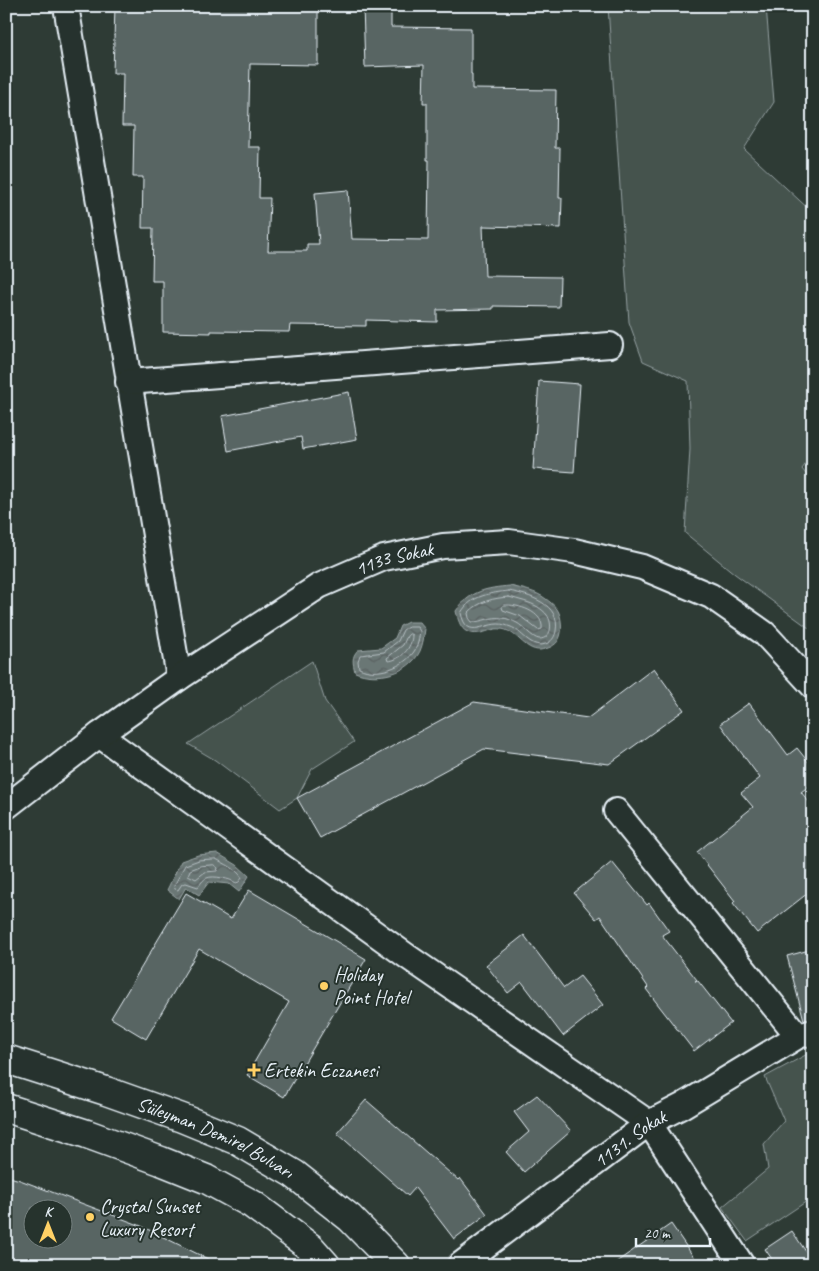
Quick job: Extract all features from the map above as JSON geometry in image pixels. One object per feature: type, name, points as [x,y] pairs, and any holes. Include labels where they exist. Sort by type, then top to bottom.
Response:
[{"type":"main road","name":"Süleyman Demirel Bulvarı","points":[[6,1059],[157,1109],[238,1142],[294,1174],[350,1218],[396,1265]]},
{"type":"main road","name":"Süleyman Demirel Bulvarı","points":[[6,1108],[87,1134],[206,1179],[252,1204],[310,1248],[326,1265]]},
{"type":"street","points":[[66,6],[179,678]]},
{"type":"street","points":[[128,382],[610,345]]},
{"type":"street","name":"1133 Sokak","points":[[6,807],[99,735],[179,678],[320,586],[384,558],[443,546],[509,542],[574,551],[642,567],[712,596],[764,633],[813,686]]},
{"type":"street","points":[[99,735],[408,957],[649,1123],[742,1265]]},
{"type":"street","points":[[616,811],[805,1034]]},
{"type":"street","name":"1131. Sokak","points":[[460,1265],[649,1123],[682,1106],[805,1034]]},
{"type":"shaded area","points":[[608,6],[766,6],[774,102],[744,149],[813,213],[813,454],[802,469],[813,483],[813,631],[735,574],[685,533],[690,449],[688,381],[643,361],[629,322]]},
{"type":"shaded area","points":[[312,661],[325,701],[354,742],[312,769],[297,798],[280,809],[215,760],[188,744]]},
{"type":"shaded area","points":[[813,1051],[813,1197],[747,1241],[722,1207],[768,1169],[764,1144],[784,1121],[765,1077]]},
{"type":"water","points":[[510,586],[538,594],[557,609],[561,620],[561,632],[558,641],[554,645],[543,650],[534,649],[506,630],[496,629],[473,633],[464,630],[459,623],[456,611],[461,604],[479,592]]},
{"type":"water","points":[[408,622],[419,622],[425,629],[423,643],[415,659],[392,674],[373,676],[355,672],[353,658],[358,650],[381,648],[395,638],[400,626]]},
{"type":"water","points":[[217,853],[237,865],[249,876],[239,892],[229,884],[209,882],[199,895],[186,887],[179,899],[167,890],[181,861],[198,855]]},
{"type":"building","points":[[115,6],[318,6],[318,65],[250,64],[248,147],[260,147],[259,198],[270,198],[268,251],[307,251],[307,244],[319,244],[315,193],[348,190],[352,239],[428,240],[429,160],[427,160],[427,103],[423,103],[424,65],[365,67],[363,6],[391,6],[391,27],[471,28],[472,89],[556,90],[555,148],[560,148],[559,198],[562,198],[561,228],[483,226],[485,276],[560,277],[559,307],[493,306],[493,309],[437,310],[437,322],[366,320],[366,326],[290,325],[289,332],[163,332],[163,281],[152,281],[153,228],[142,228],[143,177],[133,177],[134,126],[122,126],[123,73],[113,73]]},
{"type":"building","points":[[539,381],[580,384],[574,472],[533,469]]},
{"type":"building","points":[[349,392],[357,439],[303,449],[301,437],[228,451],[222,416]]},
{"type":"building","points":[[654,668],[684,710],[609,764],[484,749],[320,838],[297,798],[474,702],[588,718]]},
{"type":"building","points":[[749,703],[788,755],[797,748],[813,768],[813,783],[801,792],[813,807],[813,889],[757,933],[697,852],[753,807],[741,793],[760,778],[720,724]]},
{"type":"building","points":[[612,862],[647,905],[649,903],[669,931],[662,935],[697,980],[695,981],[698,981],[731,1023],[694,1051],[646,989],[648,987],[600,916],[596,919],[574,893]]},
{"type":"building","name":"Holiday Point Hotel","points":[[249,890],[366,959],[284,1097],[247,1075],[289,1002],[199,949],[146,1039],[111,1018],[186,893],[231,919]]},
{"type":"building","points":[[524,935],[564,988],[580,976],[603,1005],[563,1036],[522,982],[508,993],[486,965]]},
{"type":"building","points":[[813,949],[813,1019],[804,1020],[787,956]]},
{"type":"building","points":[[537,1095],[571,1131],[524,1172],[506,1152],[529,1132],[514,1112]]},
{"type":"building","points":[[366,1100],[458,1180],[460,1178],[487,1214],[454,1239],[415,1188],[408,1196],[337,1133]]},
{"type":"building","name":"Crystal Sunset Luxury Resort","points":[[6,1176],[68,1198],[22,1198],[22,1248],[72,1248],[72,1200],[139,1225],[220,1265],[6,1265]]},
{"type":"building","points":[[671,1224],[699,1265],[612,1265]]},
{"type":"building","points":[[792,1231],[813,1262],[813,1265],[776,1265],[765,1249]]},
{"type":"place","name":"Holiday Point Hotel","points":[[324,986]]},
{"type":"place","name":"Ertekin Eczanesi","points":[[254,1070]]},
{"type":"place","name":"Crystal Sunset Luxury Resort","points":[[90,1217]]}]
